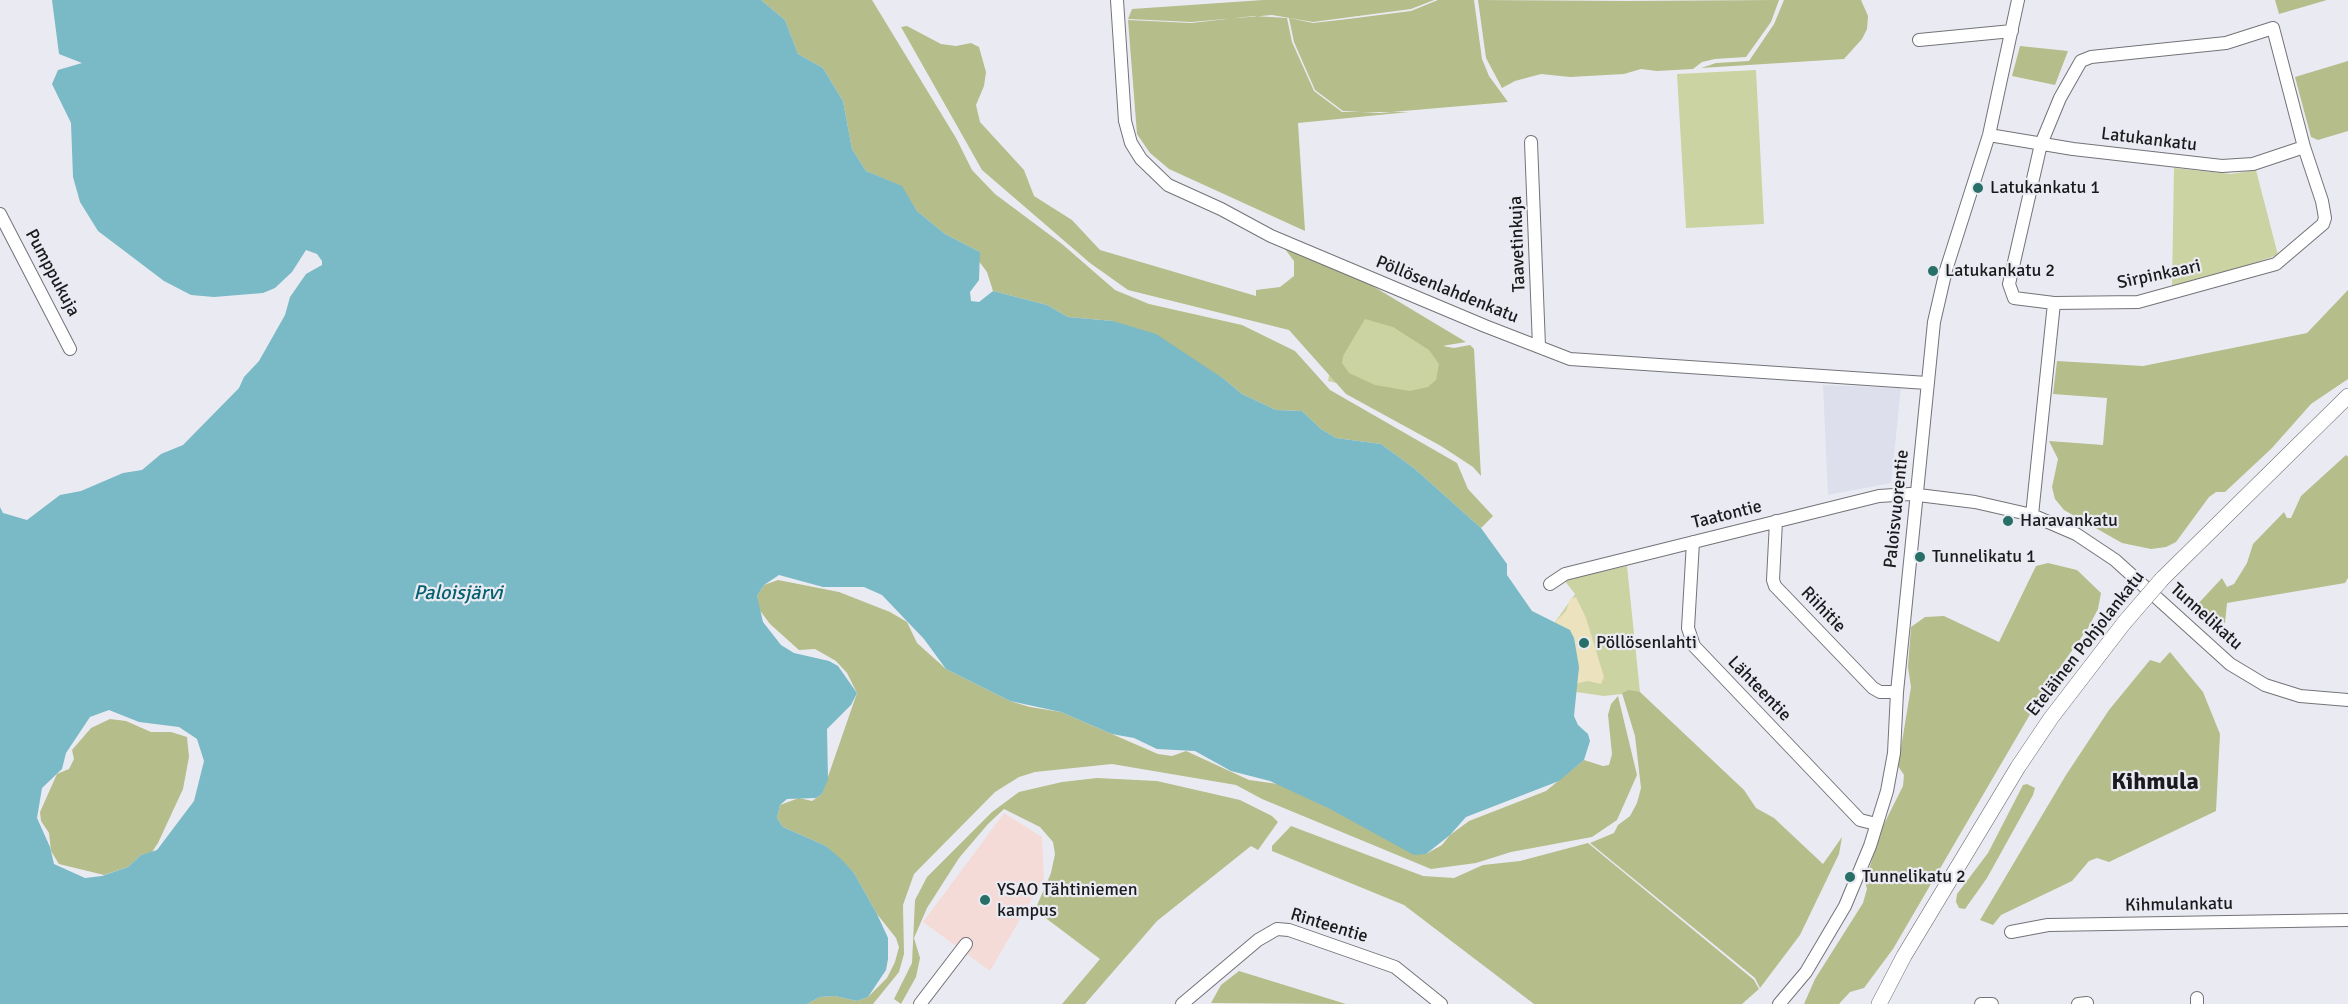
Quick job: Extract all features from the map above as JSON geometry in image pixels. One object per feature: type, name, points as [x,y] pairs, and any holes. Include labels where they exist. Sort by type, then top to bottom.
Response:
[{"type":"main road","name":"Eteläinen Pohjolankatu","points":[[1879,1004],[1904,956],[2018,767],[2051,718],[2124,623],[2162,579],[2348,396]]},
{"type":"main road","name":"Eteläinen Pohjolankatu","points":[[1868,1004],[1904,956]]},
{"type":"street","name":"Pöllösenlahdenkatu","points":[[1117,0],[1125,121],[1131,143],[1141,159],[1168,185],[1271,236],[1485,326],[1570,359],[1927,383]]},
{"type":"street","name":"Paloisvuorentie","points":[[1779,1004],[1806,972],[1845,906],[1887,791],[1894,753],[1897,692],[1927,383],[1941,285],[1989,135],[2018,0]]},
{"type":"street","name":"Sirpinkaari","points":[[2272,28],[2304,147],[2325,218],[2323,224],[2276,264],[2138,302],[2054,303],[2014,298],[2009,284],[2041,144],[2064,88],[2080,61],[2091,57],[2226,43],[2272,28]]},
{"type":"street","points":[[1919,40],[2012,32]]},
{"type":"street","name":"Latukankatu","points":[[1989,135],[2185,164],[2222,166],[2253,164],[2304,147]]},
{"type":"street","name":"Taavetinkuja","points":[[1531,142],[1539,346]]},
{"type":"street","name":"Pumppukuja","points":[[0,214],[70,350]]},
{"type":"street","points":[[2032,515],[2054,303]]},
{"type":"street","name":"Tunnelikatu","points":[[1916,494],[1975,502],[2032,515],[2076,534],[2115,560],[2230,663],[2247,675],[2291,694],[2348,700]]},
{"type":"street","name":"Taatontie","points":[[1550,584],[1565,574],[1776,521],[1879,496],[1916,494]]},
{"type":"street","name":"Riihitie","points":[[1776,521],[1773,580],[1775,586],[1873,688],[1880,692],[1897,692]]},
{"type":"street","name":"Lähteentie","points":[[1693,542],[1688,628],[1694,646],[1860,820],[1876,824]]},
{"type":"street","name":"Kihmulankatu","points":[[2011,932],[2048,925],[2348,920]]},
{"type":"street","name":"Rinteentie","points":[[1182,1004],[1258,940],[1277,929],[1289,930],[1395,968],[1441,1004]]},
{"type":"street","points":[[920,1004],[966,944]]},
{"type":"street","points":[[1980,1004],[1992,1004]]},
{"type":"shaded area","points":[[1823,385],[1901,388],[1891,483],[1828,495]]},
{"type":"shaded area","name":"YSAO Tähtiniemen kampus","points":[[1004,813],[1042,837],[1044,878],[990,971],[923,922]]},
{"type":"green space","points":[[761,0],[872,0],[956,138],[972,170],[995,194],[1062,244],[1115,290],[1149,304],[1242,325],[1295,351],[1330,390],[1457,463],[1468,489],[1493,516],[1481,528],[1415,469],[1381,444],[1336,438],[1321,429],[1302,411],[1276,410],[1242,394],[1224,379],[1113,321],[1068,317],[1047,305],[993,291],[987,272],[978,260],[980,252],[945,234],[917,211],[901,186],[866,171],[852,149],[843,101],[823,68],[798,54],[785,20]]},
{"type":"green space","points":[[1263,0],[1434,0],[1411,9],[1313,22],[1272,15],[1191,22],[1128,19],[1132,9]]},
{"type":"green space","points":[[1438,0],[1474,0],[1482,59],[1489,76],[1508,102],[1380,113],[1343,111],[1315,90],[1294,42],[1289,18],[1313,23],[1348,19],[1411,11]]},
{"type":"green space","points":[[1478,0],[1779,0],[1771,22],[1746,57],[1715,59],[1702,62],[1693,69],[1657,71],[1641,69],[1624,74],[1570,77],[1541,74],[1515,81],[1502,88],[1486,58]]},
{"type":"green space","points":[[1784,0],[1861,0],[1868,16],[1867,29],[1862,39],[1844,59],[1701,68],[1716,63],[1749,61],[1774,24]]},
{"type":"green space","points":[[2275,0],[2327,0],[2279,14]]},
{"type":"green space","points":[[1254,16],[1287,18],[1292,42],[1314,91],[1342,112],[1409,112],[1298,123],[1305,231],[1169,169],[1150,153],[1137,134],[1128,20],[1191,23]]},
{"type":"green space","points":[[907,26],[941,44],[956,46],[971,43],[979,47],[986,72],[984,86],[976,105],[980,122],[1024,170],[1034,196],[1072,220],[1100,250],[1256,296],[1256,290],[1280,287],[1294,276],[1294,261],[1282,245],[1361,279],[1466,342],[1442,346],[1454,348],[1470,345],[1474,349],[1481,476],[1473,467],[1441,446],[1346,394],[1289,330],[1128,290],[1090,263],[982,170],[901,27]],"holes":[[[1365,319],[1393,327],[1429,350],[1439,364],[1436,380],[1428,387],[1410,391],[1375,385],[1349,373],[1342,363],[1343,356]]]},
{"type":"green space","points":[[2020,46],[2068,51],[2055,85],[2012,76]]},
{"type":"green space","points":[[2348,61],[2348,131],[2318,140],[2311,137],[2295,77]]},
{"type":"green space","points":[[1756,70],[1764,224],[1686,228],[1677,74]]},
{"type":"green space","points":[[2174,168],[2231,174],[2256,170],[2278,255],[2230,271],[2172,286]]},
{"type":"green space","points":[[2348,290],[2348,379],[2311,404],[2272,448],[2225,492],[2216,492],[2209,497],[2176,542],[2166,547],[2151,549],[2122,543],[2064,510],[2055,499],[2052,487],[2058,459],[2049,441],[2103,445],[2107,398],[2053,394],[2057,361],[2143,366],[2307,333]]},
{"type":"green space","points":[[1341,311],[1447,334],[1436,407],[1328,381]]},
{"type":"green space","points":[[2346,455],[2348,457],[2348,578],[2345,583],[2227,603],[2225,623],[2196,606],[2222,578],[2227,587],[2234,584],[2247,563],[2253,544],[2284,512],[2287,518],[2291,518],[2301,496]]},
{"type":"green space","points":[[2048,563],[2077,570],[2101,593],[2098,609],[2088,628],[2046,687],[1893,949],[1864,988],[1850,992],[1839,1004],[1804,1004],[1815,979],[1863,903],[1867,889],[1865,882],[1882,828],[1903,786],[1904,775],[1898,766],[1911,687],[1908,667],[1911,627],[1925,617],[1944,616],[1999,642],[2036,566]]},
{"type":"green space","points":[[1627,566],[1640,692],[1604,696],[1576,692],[1555,622],[1575,594],[1564,580]]},
{"type":"green space","points":[[778,580],[839,592],[890,612],[907,622],[917,643],[946,669],[1010,701],[1061,712],[1158,754],[1172,756],[1186,751],[1249,780],[1278,784],[1426,854],[1442,845],[1450,835],[1469,821],[1546,791],[1584,760],[1603,766],[1609,765],[1612,754],[1608,715],[1611,704],[1618,696],[1637,775],[1617,820],[1592,837],[1511,852],[1476,863],[1431,869],[1262,799],[1236,785],[1112,764],[1035,772],[1019,777],[995,792],[914,874],[903,905],[904,954],[899,972],[873,1004],[807,1004],[820,997],[835,996],[857,1001],[868,997],[887,978],[899,947],[896,938],[877,914],[854,873],[826,846],[783,827],[777,818],[780,805],[799,798],[812,801],[822,794],[857,693],[847,673],[836,661],[815,649],[799,650],[770,624],[758,608],[757,596],[764,585]]},
{"type":"green space","points":[[2170,652],[2203,692],[2220,734],[2216,811],[2109,862],[2097,858],[2089,861],[2072,881],[2001,915],[1993,925],[1980,920],[2066,775],[2109,710],[2150,660],[2160,663]]},
{"type":"green space","points":[[1629,690],[1640,692],[1744,790],[1756,808],[1774,818],[1823,864],[1842,837],[1839,854],[1800,935],[1760,988],[1755,978],[1590,843],[1614,833],[1618,825],[1630,816],[1641,788],[1635,736],[1622,693]]},
{"type":"green space","points":[[110,719],[126,721],[151,732],[171,732],[187,737],[189,757],[183,789],[152,852],[141,855],[128,867],[104,875],[59,864],[51,851],[49,833],[41,821],[40,812],[57,774],[69,769],[74,759],[72,750],[91,728]]},
{"type":"green space","points":[[1097,778],[1157,781],[1240,800],[1272,816],[1278,822],[1258,850],[1251,846],[1157,921],[1085,1004],[1062,1004],[1100,959],[1035,910],[1051,873],[1055,854],[1053,842],[1040,827],[1004,809],[959,858],[927,908],[914,938],[920,958],[916,977],[901,1004],[894,999],[912,963],[915,900],[927,877],[992,812],[1019,792],[1062,782]]},
{"type":"green space","points":[[2027,784],[2035,788],[2033,795],[1987,878],[1965,909],[1959,908],[1956,902],[1957,894],[1988,853],[2023,785]]},
{"type":"green space","points":[[1291,826],[1423,876],[1454,878],[1483,865],[1520,861],[1588,843],[1754,980],[1759,989],[1742,1004],[1534,1004],[1404,905],[1272,851],[1272,846]]},
{"type":"green space","points":[[1239,971],[1346,1004],[1211,1003],[1221,985]]},
{"type":"sand","name":"Pöllösenlahti","points":[[1576,597],[1586,618],[1604,677],[1601,684],[1588,681],[1575,684],[1579,667],[1555,622],[1566,611],[1570,599]]},
{"type":"water","name":"Paloisjärvi","points":[[52,0],[761,0],[785,20],[798,54],[823,68],[843,101],[852,149],[866,171],[902,186],[917,211],[945,234],[980,252],[979,280],[970,292],[971,301],[979,302],[993,291],[1047,305],[1068,317],[1113,321],[1156,334],[1224,379],[1242,394],[1276,410],[1302,411],[1321,429],[1336,438],[1381,444],[1415,469],[1481,528],[1507,564],[1507,575],[1532,611],[1570,630],[1574,638],[1579,667],[1574,716],[1578,725],[1588,734],[1590,741],[1584,760],[1559,781],[1466,817],[1450,835],[1426,854],[1414,855],[1330,809],[1270,781],[1231,771],[1195,751],[1157,749],[1134,738],[1112,734],[1061,712],[1010,701],[946,669],[924,639],[882,595],[864,587],[823,587],[779,575],[764,585],[757,596],[763,622],[781,645],[794,653],[829,661],[838,666],[857,693],[851,705],[827,729],[828,779],[822,794],[816,798],[787,799],[780,805],[777,818],[783,827],[826,846],[841,859],[854,873],[877,914],[888,938],[888,959],[886,970],[868,997],[857,1001],[835,996],[820,997],[807,1004],[0,1004],[0,507],[3,513],[27,520],[60,495],[81,491],[123,473],[142,470],[161,454],[183,445],[239,388],[244,377],[259,361],[285,315],[290,297],[306,274],[322,265],[317,254],[306,250],[292,272],[275,288],[263,293],[214,297],[191,295],[164,281],[98,231],[80,202],[73,177],[71,123],[52,84],[58,70],[82,63],[59,54]],"holes":[[[109,710],[139,722],[179,727],[197,739],[204,761],[194,801],[157,850],[141,855],[128,867],[102,876],[85,878],[54,864],[50,847],[37,818],[42,788],[62,769],[66,753],[90,717]]]},
{"type":"place","name":"Latukankatu 1","points":[[1978,188]]},
{"type":"place","name":"Latukankatu 2","points":[[1933,271]]},
{"type":"place","name":"Haravankatu","points":[[2008,521]]},
{"type":"place","name":"Tunnelikatu 1","points":[[1920,557]]},
{"type":"place","name":"Pöllösenlahti","points":[[1584,643]]},
{"type":"place","name":"Tunnelikatu 2","points":[[1850,877]]},
{"type":"place","name":"YSAO Tähtiniemen kampus","points":[[985,900]]},
{"type":"district","name":"Kihmula","points":[[2155,783]]}]
